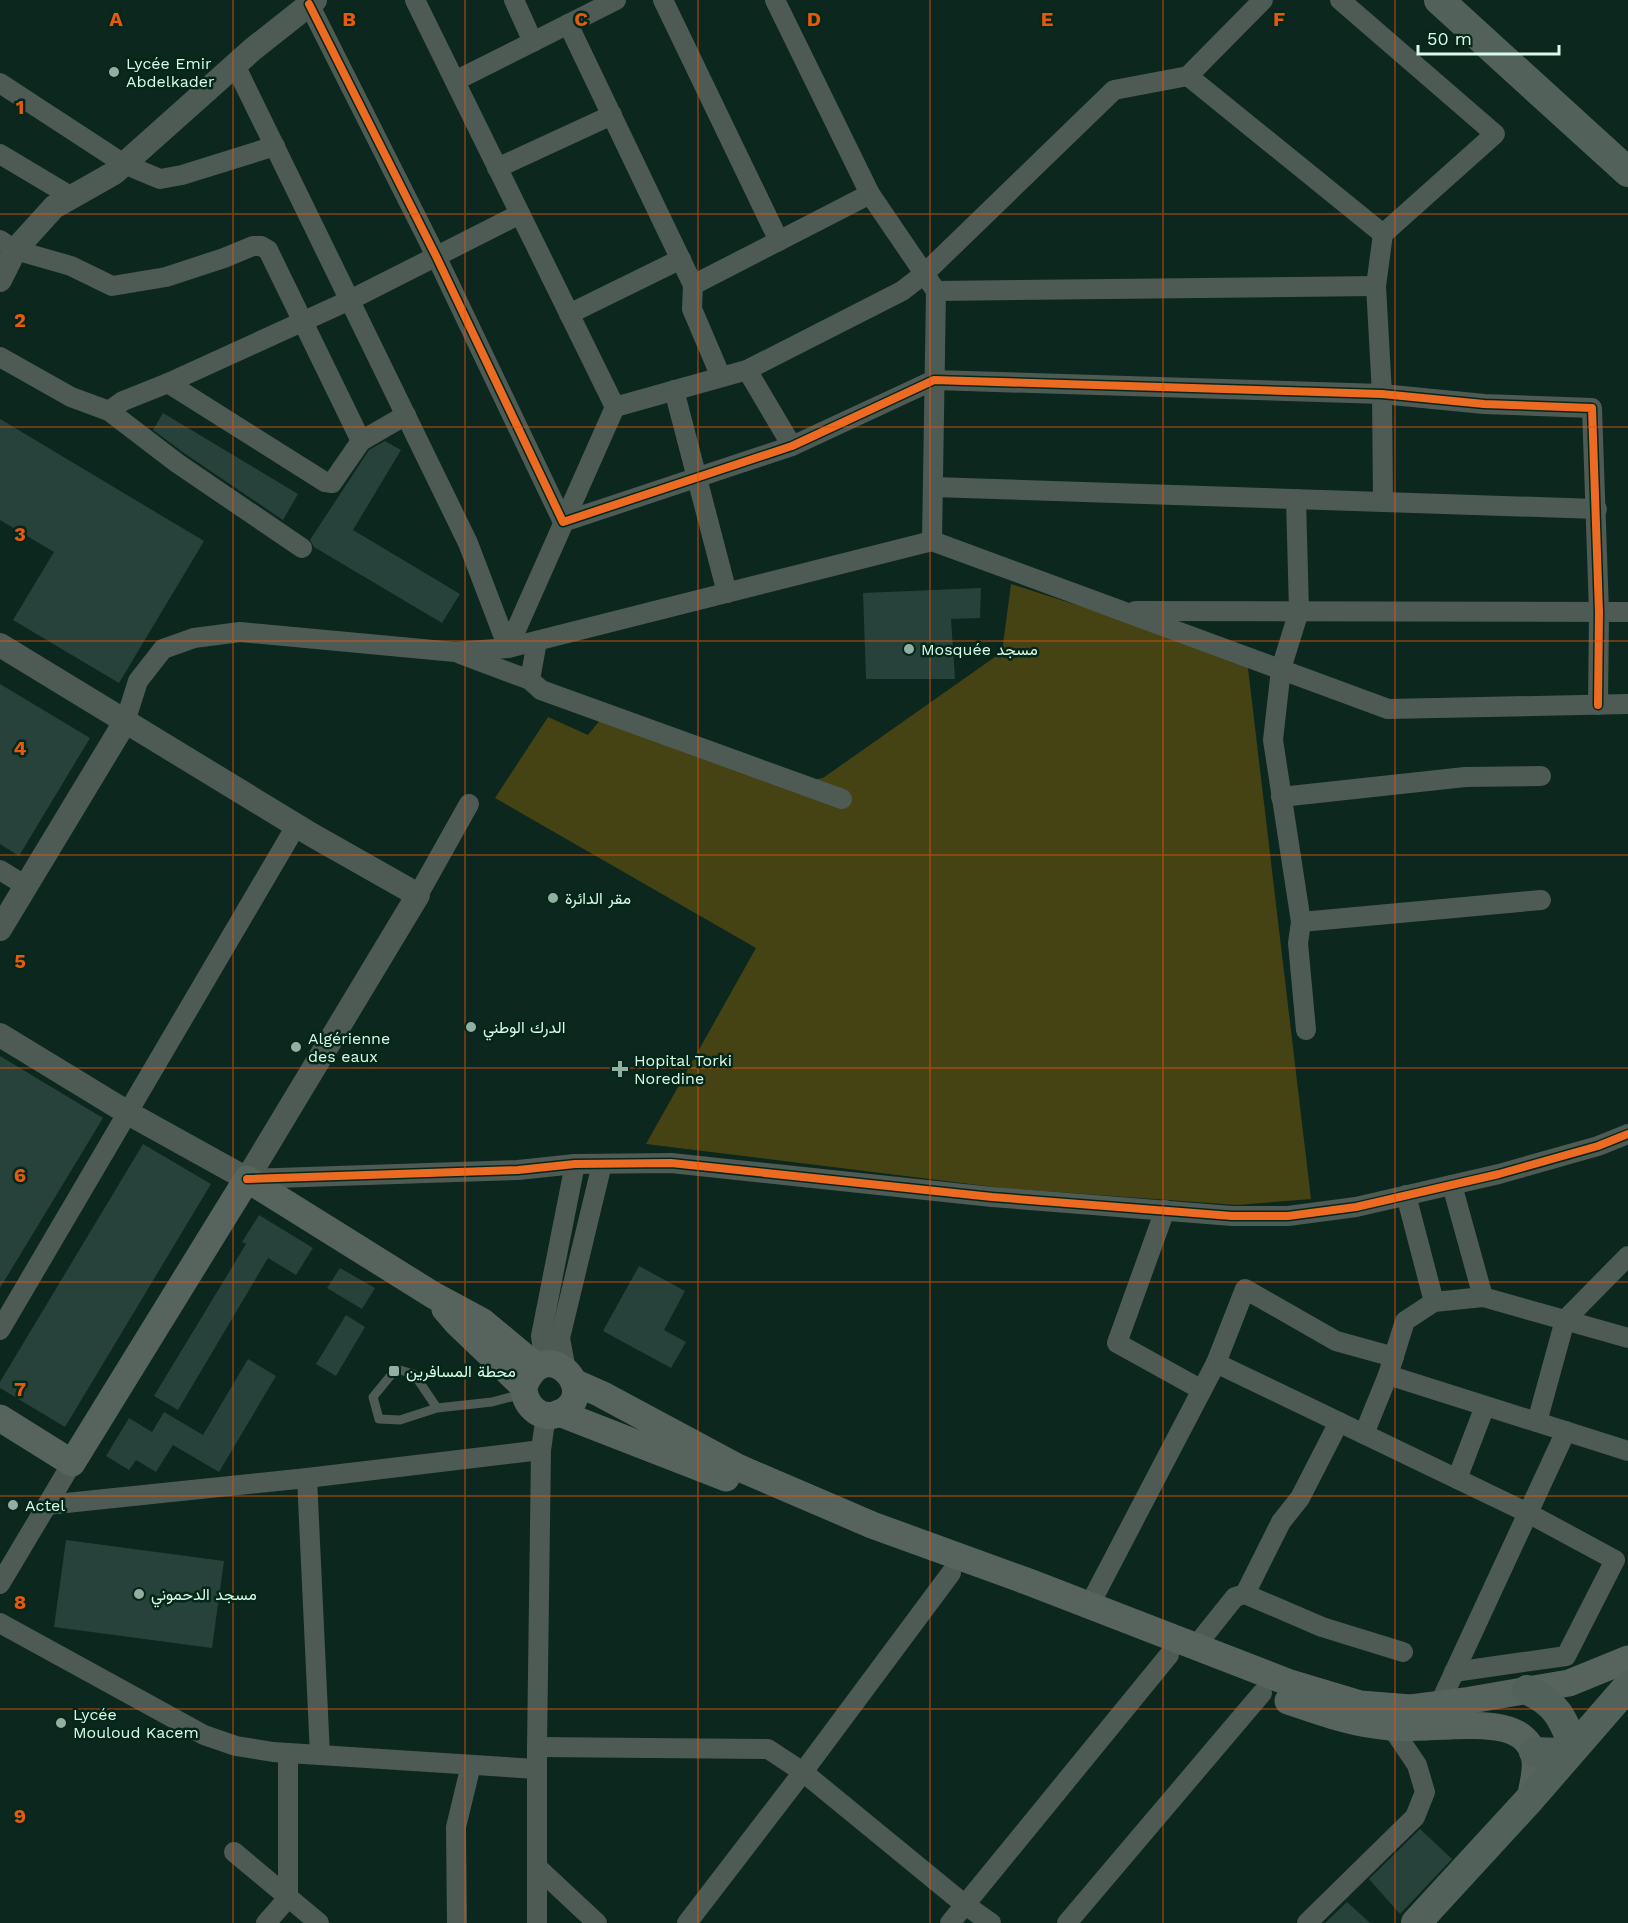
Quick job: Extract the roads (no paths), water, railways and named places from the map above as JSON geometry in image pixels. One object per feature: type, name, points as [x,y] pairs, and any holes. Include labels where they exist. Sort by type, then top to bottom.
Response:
[{"type":"main road","points":[[1438,0],[1628,172]]},
{"type":"main road","points":[[0,1418],[72,1463],[247,1179],[434,1295],[457,1323],[545,1389],[704,1468],[951,1573],[1262,1692],[1352,1723],[1392,1728],[1461,1725],[1498,1728],[1521,1736],[1534,1752],[1537,1765],[1530,1799]]},
{"type":"main road","points":[[545,1389],[601,1394],[748,1471],[872,1525],[1290,1683],[1360,1704],[1411,1708],[1439,1705],[1569,1683],[1628,1659]]},
{"type":"main road","points":[[1416,1923],[1530,1799],[1628,1686]]},
{"type":"main road","points":[[1527,1690],[1543,1697],[1564,1720],[1574,1747]]},
{"type":"main road","points":[[1534,1752],[1561,1753],[1574,1747]]},
{"type":"street","points":[[415,0],[615,406]]},
{"type":"street","points":[[514,0],[533,42]]},
{"type":"street","points":[[455,81],[616,0]]},
{"type":"street","points":[[663,0],[779,241]]},
{"type":"street","points":[[775,0],[870,194],[936,291],[932,541]]},
{"type":"street","points":[[615,406],[747,370],[902,291],[924,274],[1114,90],[1188,76],[1263,0]]},
{"type":"street","points":[[1340,0],[1495,134],[1383,234],[1376,286],[1382,394],[1383,502]]},
{"type":"street","points":[[0,280],[7,245],[54,207],[114,173],[235,65],[312,2],[563,522]]},
{"type":"street","points":[[568,24],[693,285],[692,309],[720,377]]},
{"type":"street","points":[[235,65],[468,543],[508,648]]},
{"type":"street","points":[[1188,76],[1383,234]]},
{"type":"street","points":[[0,83],[124,164],[160,179],[275,146]]},
{"type":"street","points":[[497,168],[612,115]]},
{"type":"street","points":[[0,154],[72,197]]},
{"type":"street","points":[[693,285],[870,194]]},
{"type":"street","points":[[109,411],[123,401],[168,383],[350,300],[520,214]]},
{"type":"street","points":[[7,245],[71,266],[112,286],[166,277],[224,258],[246,248],[261,246],[272,256],[361,441]]},
{"type":"street","points":[[569,314],[681,260]]},
{"type":"street","points":[[936,291],[1376,286]]},
{"type":"street","points":[[0,357],[71,397],[109,411],[177,463],[302,548]]},
{"type":"street","points":[[747,370],[792,446]]},
{"type":"street","points":[[563,522],[792,446],[934,380],[1382,394],[1484,404],[1592,408],[1597,509],[1598,705]]},
{"type":"street","points":[[168,383],[325,482],[332,483],[361,441],[406,415]]},
{"type":"street","points":[[674,390],[727,593]]},
{"type":"street","points":[[508,648],[615,406]]},
{"type":"street","points":[[933,488],[1597,509]]},
{"type":"street","points":[[1296,499],[1299,611],[1281,669],[1273,740],[1301,922],[1298,944],[1306,1030]]},
{"type":"street","points":[[0,929],[125,722],[138,681],[163,649],[194,638],[240,632],[455,652],[508,648],[932,541],[1388,709],[1628,704]]},
{"type":"street","points":[[1120,610],[1628,612]]},
{"type":"street","points":[[530,680],[537,641]]},
{"type":"street","points":[[0,645],[296,826],[417,895]]},
{"type":"street","points":[[455,652],[530,680],[541,690],[842,799]]},
{"type":"street","points":[[1281,797],[1465,777],[1541,776]]},
{"type":"street","points":[[247,1179],[469,804]]},
{"type":"street","points":[[0,1330],[296,826]]},
{"type":"street","points":[[0,870],[26,886]]},
{"type":"street","points":[[1301,922],[1541,900]]},
{"type":"street","points":[[0,1035],[128,1113],[247,1179],[518,1170],[575,1164],[671,1163],[992,1197],[1232,1216],[1288,1216],[1356,1207],[1499,1174],[1598,1146],[1628,1134]]},
{"type":"street","points":[[537,1923],[536,1769],[541,1450],[545,1389],[541,1336],[575,1164]]},
{"type":"street","points":[[545,1389],[560,1338],[602,1164]]},
{"type":"street","points":[[1452,1185],[1483,1297]]},
{"type":"street","points":[[1406,1195],[1434,1302]]},
{"type":"street","points":[[1165,1210],[1117,1343],[1202,1390]]},
{"type":"street","points":[[1537,1422],[1565,1320],[1628,1256]]},
{"type":"street","points":[[1089,1606],[1216,1363],[1245,1289],[1336,1341],[1485,1406],[1628,1451]]},
{"type":"street","points":[[1364,1434],[1391,1366],[1405,1321],[1434,1302],[1483,1297],[1628,1338]]},
{"type":"street","points":[[1216,1363],[1528,1513],[1615,1560],[1566,1656],[1454,1672]]},
{"type":"street","points":[[1456,1479],[1485,1406]]},
{"type":"street","points":[[1245,1594],[1281,1522],[1300,1498],[1339,1422]]},
{"type":"street","points":[[1439,1705],[1566,1431]]},
{"type":"street","points":[[47,1505],[307,1478],[541,1450]]},
{"type":"street","points":[[0,1584],[72,1463]]},
{"type":"street","points":[[307,1478],[320,1755]]},
{"type":"street","points":[[687,1923],[951,1573]]},
{"type":"street","points":[[1195,1647],[1235,1597],[1245,1594],[1322,1627],[1403,1652]]},
{"type":"street","points":[[0,1623],[204,1735],[236,1746],[288,1753],[536,1769]]},
{"type":"street","points":[[950,1923],[1169,1655]]},
{"type":"street","points":[[1067,1923],[1262,1692]]},
{"type":"street","points":[[1307,1923],[1415,1817],[1425,1792],[1417,1765],[1392,1728]]},
{"type":"street","points":[[537,1747],[768,1749],[803,1772],[964,1904],[991,1923]]},
{"type":"street","points":[[266,1923],[288,1898],[288,1753]]},
{"type":"street","points":[[457,1923],[456,1827],[471,1765]]},
{"type":"street","points":[[234,1852],[319,1923]]},
{"type":"street","points":[[537,1867],[597,1923]]},
{"type":"lane","points":[[436,1408],[414,1374],[396,1369],[373,1397],[379,1419],[400,1420],[436,1408],[492,1402],[545,1389]]},
{"type":"place","name":"Lycée Emir Abdelkader","points":[[114,72]]},
{"type":"place","name":"Mosquée مسجد","points":[[909,649]]},
{"type":"place","name":"مقر الدائرة","points":[[553,898]]},
{"type":"place","name":"الدرك الوطني","points":[[471,1027]]},
{"type":"place","name":"Algérienne des eaux","points":[[296,1047]]},
{"type":"place","name":"Hopital Torki Noredine","points":[[620,1069]]},
{"type":"place","name":"محطة المسافرين","points":[[394,1371]]},
{"type":"place","name":"Actel","points":[[13,1505]]},
{"type":"place","name":"مسجد الدحموني","points":[[139,1594]]},
{"type":"place","name":"Lycée Mouloud Kacem","points":[[61,1723]]}]
